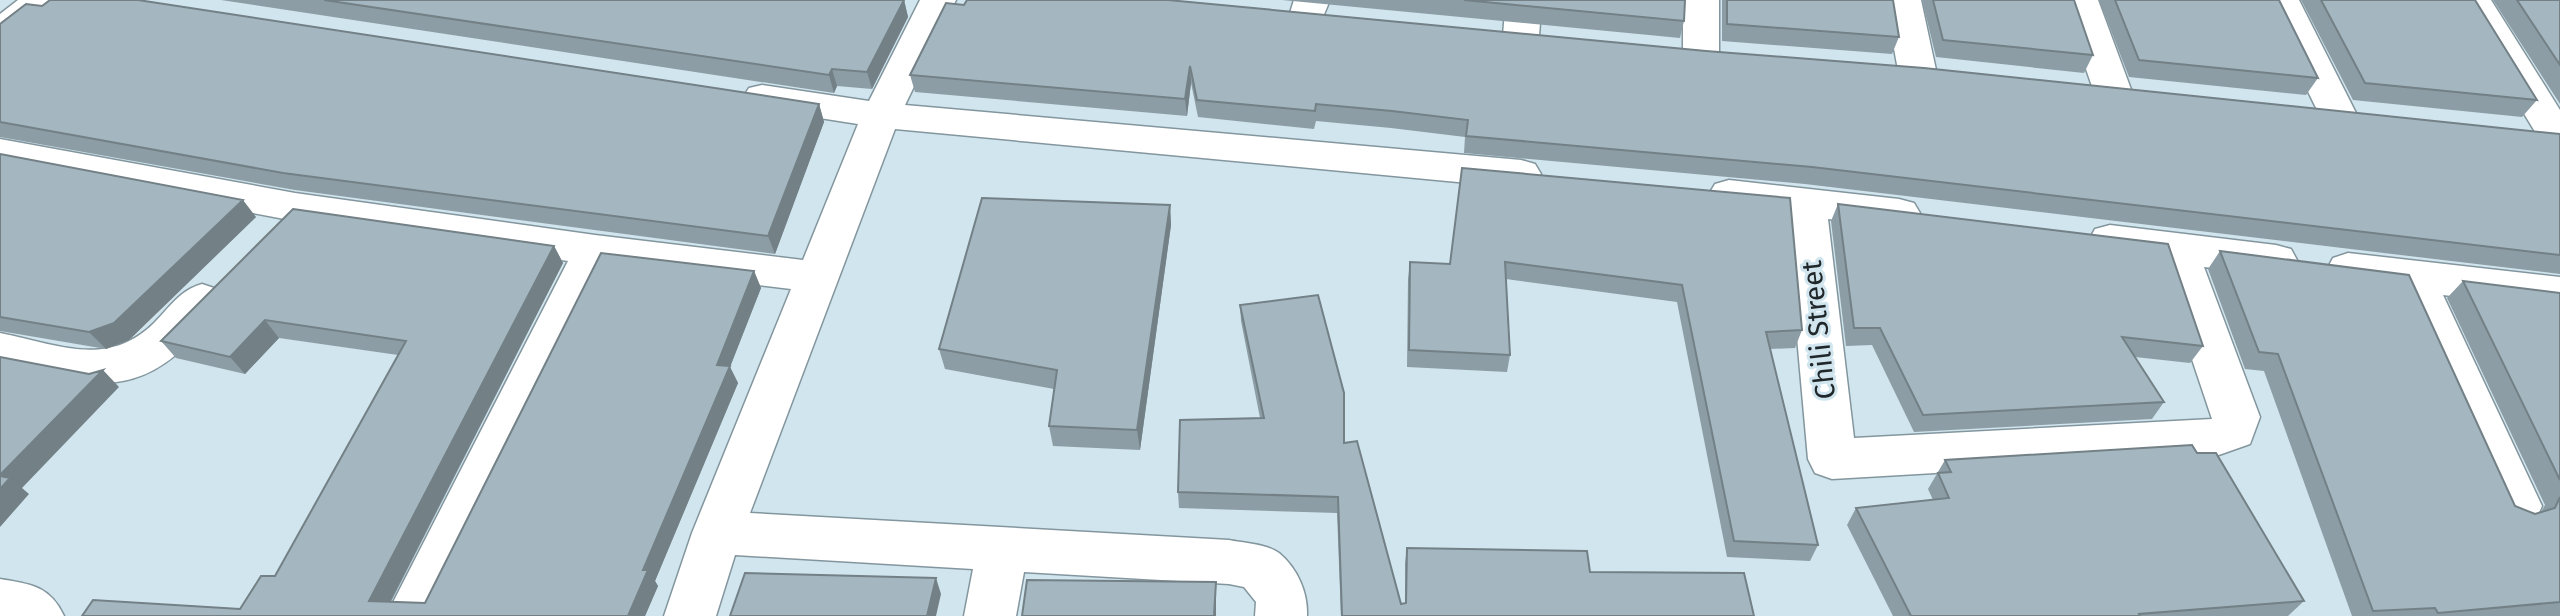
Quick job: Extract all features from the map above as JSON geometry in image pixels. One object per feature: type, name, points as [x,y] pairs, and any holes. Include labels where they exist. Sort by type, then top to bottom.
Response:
[{"type":"street","points":[[0,31],[41,0]]},
{"type":"street","points":[[690,616],[717,533],[881,115],[938,0]]},
{"type":"street","points":[[1701,0],[1701,54]]},
{"type":"street","points":[[1903,0],[1917,71]]},
{"type":"street","points":[[2080,0],[2113,92]]},
{"type":"street","points":[[2281,0],[2353,114],[2292,108]]},
{"type":"street","points":[[2473,0],[2558,136]]},
{"type":"street","points":[[724,91],[881,115],[1554,178]]},
{"type":"street","points":[[2509,131],[2558,136]]},
{"type":"street","points":[[0,152],[295,207],[595,250],[818,277]]},
{"type":"street","points":[[1695,191],[1928,216]]},
{"type":"street","name":"Chili Street","points":[[1805,201],[1832,459],[2213,438],[2233,431],[2236,417],[2176,248]]},
{"type":"street","points":[[263,239],[295,207]]},
{"type":"street","points":[[2067,234],[2560,293]]},
{"type":"street","points":[[412,616],[595,250]]},
{"type":"street","points":[[0,350],[106,370],[127,365],[147,355],[232,271]]},
{"type":"street","points":[[2412,276],[2517,506]]},
{"type":"street","points":[[717,533],[1229,562],[1260,568],[1282,597],[1281,616]]},
{"type":"street","points":[[990,616],[1002,551]]},
{"type":"street","points":[[0,602],[25,606],[38,616]]},
{"type":"building","points":[[50,0],[138,0],[819,104],[768,236],[283,173],[0,122],[0,24],[26,4],[42,6]]},
{"type":"building","points":[[324,0],[904,0],[867,72],[832,69],[829,75]]},
{"type":"building","points":[[967,0],[1168,0],[1706,51],[1924,68],[2560,134],[2560,255],[1812,167],[1466,136],[1468,120],[1392,111],[1316,104],[1315,111],[1197,100],[1190,66],[1185,99],[910,75],[946,3],[964,5]]},
{"type":"building","points":[[1464,0],[1685,0],[1684,21]]},
{"type":"building","points":[[1727,0],[1893,0],[1899,37],[1727,24]]},
{"type":"building","points":[[1933,0],[2074,0],[2093,55],[1943,40]]},
{"type":"building","points":[[2115,0],[2279,0],[2318,78],[2139,60]]},
{"type":"building","points":[[2321,0],[2475,0],[2537,100],[2365,83]]},
{"type":"building","points":[[2517,0],[2560,0],[2560,65]]},
{"type":"building","points":[[0,154],[243,200],[114,323],[89,332],[0,317]]},
{"type":"building","points":[[1462,168],[1790,198],[1802,330],[1766,332],[1818,545],[1734,541],[1682,285],[1505,262],[1510,355],[1409,350],[1410,262],[1450,264]]},
{"type":"building","points":[[982,198],[1170,205],[1137,430],[1049,426],[1057,370],[939,349]]},
{"type":"building","points":[[1838,204],[2168,244],[2203,346],[2122,337],[2164,402],[1923,415],[1880,328],[1854,328]]},
{"type":"building","points":[[293,209],[554,246],[369,601],[425,603],[601,253],[754,271],[717,365],[730,366],[643,570],[648,570],[628,616],[82,616],[93,600],[240,609],[261,576],[275,576],[406,341],[265,320],[230,357],[161,341]]},
{"type":"building","points":[[2220,251],[2409,275],[2515,506],[2535,514],[2555,508],[2560,497],[2560,602],[2438,613],[2435,608],[2373,611],[2278,354],[2259,352]]},
{"type":"building","points":[[2463,281],[2560,293],[2560,480]]},
{"type":"building","points":[[1318,295],[1344,393],[1344,443],[1357,441],[1401,604],[1406,603],[1407,548],[1587,551],[1590,572],[1744,573],[1754,616],[1342,616],[1338,497],[1178,492],[1180,420],[1264,418],[1240,305]]},
{"type":"building","points":[[0,357],[89,374],[103,370],[0,475]]},
{"type":"building","points":[[2192,445],[2197,453],[2216,453],[2304,601],[2140,616],[1911,616],[1856,508],[1949,498],[1938,473],[1951,472],[1945,460]]},
{"type":"building","points":[[0,476],[10,478],[0,489]]},
{"type":"building","points":[[745,573],[936,578],[927,616],[730,616]]},
{"type":"building","points":[[1027,580],[1216,582],[1214,616],[1022,616]]}]
